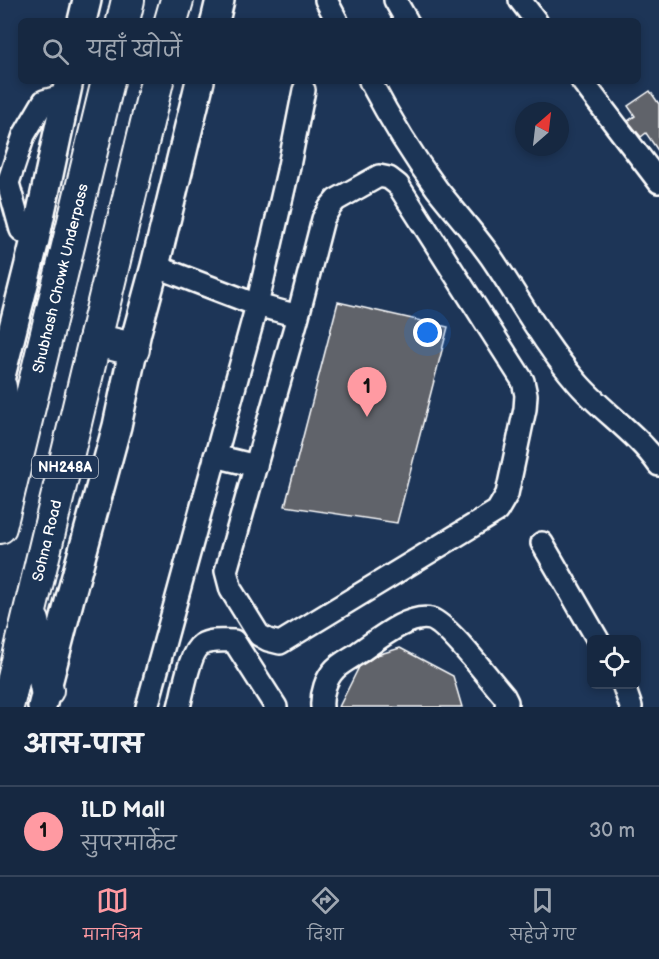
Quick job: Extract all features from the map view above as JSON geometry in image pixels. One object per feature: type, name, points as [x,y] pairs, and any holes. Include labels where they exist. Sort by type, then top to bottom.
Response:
[{"type":"highway","points":[[124,18],[128,0]]},
{"type":"highway","points":[[172,18],[177,0]]},
{"type":"highway","name":"Shubhash Chowk Underpass","points":[[12,475],[107,84]]},
{"type":"highway","name":"NH248A","points":[[95,340],[156,84]]},
{"type":"highway","points":[[95,340],[133,349]]},
{"type":"highway","name":"Sohna Road","points":[[7,707],[95,340]]},
{"type":"highway","points":[[0,387],[12,475]]},
{"type":"highway","name":"NH248A","points":[[0,527],[12,475]]},
{"type":"highway","points":[[31,611],[45,698]]},
{"type":"main road","points":[[83,18],[87,0]]},
{"type":"main road","points":[[216,18],[220,0]]},
{"type":"main road","points":[[45,698],[117,426],[133,349],[199,84]]},
{"type":"main road","points":[[0,380],[35,240],[67,88]]},
{"type":"street","points":[[326,0],[335,18]]},
{"type":"street","points":[[395,0],[405,18]]},
{"type":"street","points":[[520,0],[534,18]]},
{"type":"street","points":[[372,84],[392,123],[411,152],[471,230],[576,382],[639,440],[659,465]]},
{"type":"street","points":[[584,84],[659,182]]},
{"type":"street","points":[[35,240],[21,230],[8,183],[24,135],[44,101],[67,88]]},
{"type":"street","points":[[147,707],[257,305],[304,90]]},
{"type":"street","points":[[379,176],[389,178],[398,185],[523,381],[526,395],[507,494],[497,511],[280,643],[259,635],[231,590],[226,572],[298,316],[323,219],[330,207],[336,200],[379,176]]},
{"type":"street","points":[[155,266],[257,305],[298,316]]},
{"type":"street","points":[[215,456],[256,466]]},
{"type":"street","points":[[542,543],[596,635]]},
{"type":"street","points":[[322,707],[321,701],[325,685],[334,669],[395,628],[416,619],[430,619],[445,627],[504,696],[507,702],[506,707]]},
{"type":"street","points":[[179,707],[193,655],[200,646],[213,641],[234,641],[276,707]]},
{"type":"street","points":[[625,689],[631,707]]},
{"type":"building","points":[[650,91],[659,104],[659,152],[646,133],[641,137],[628,121],[635,116],[628,106]]},
{"type":"building","points":[[338,302],[448,327],[397,523],[285,506]]},
{"type":"building","points":[[400,648],[453,676],[462,707],[339,707],[359,667],[377,655]]},
{"type":"place","name":"ILD Mall","points":[[367,417]]}]
